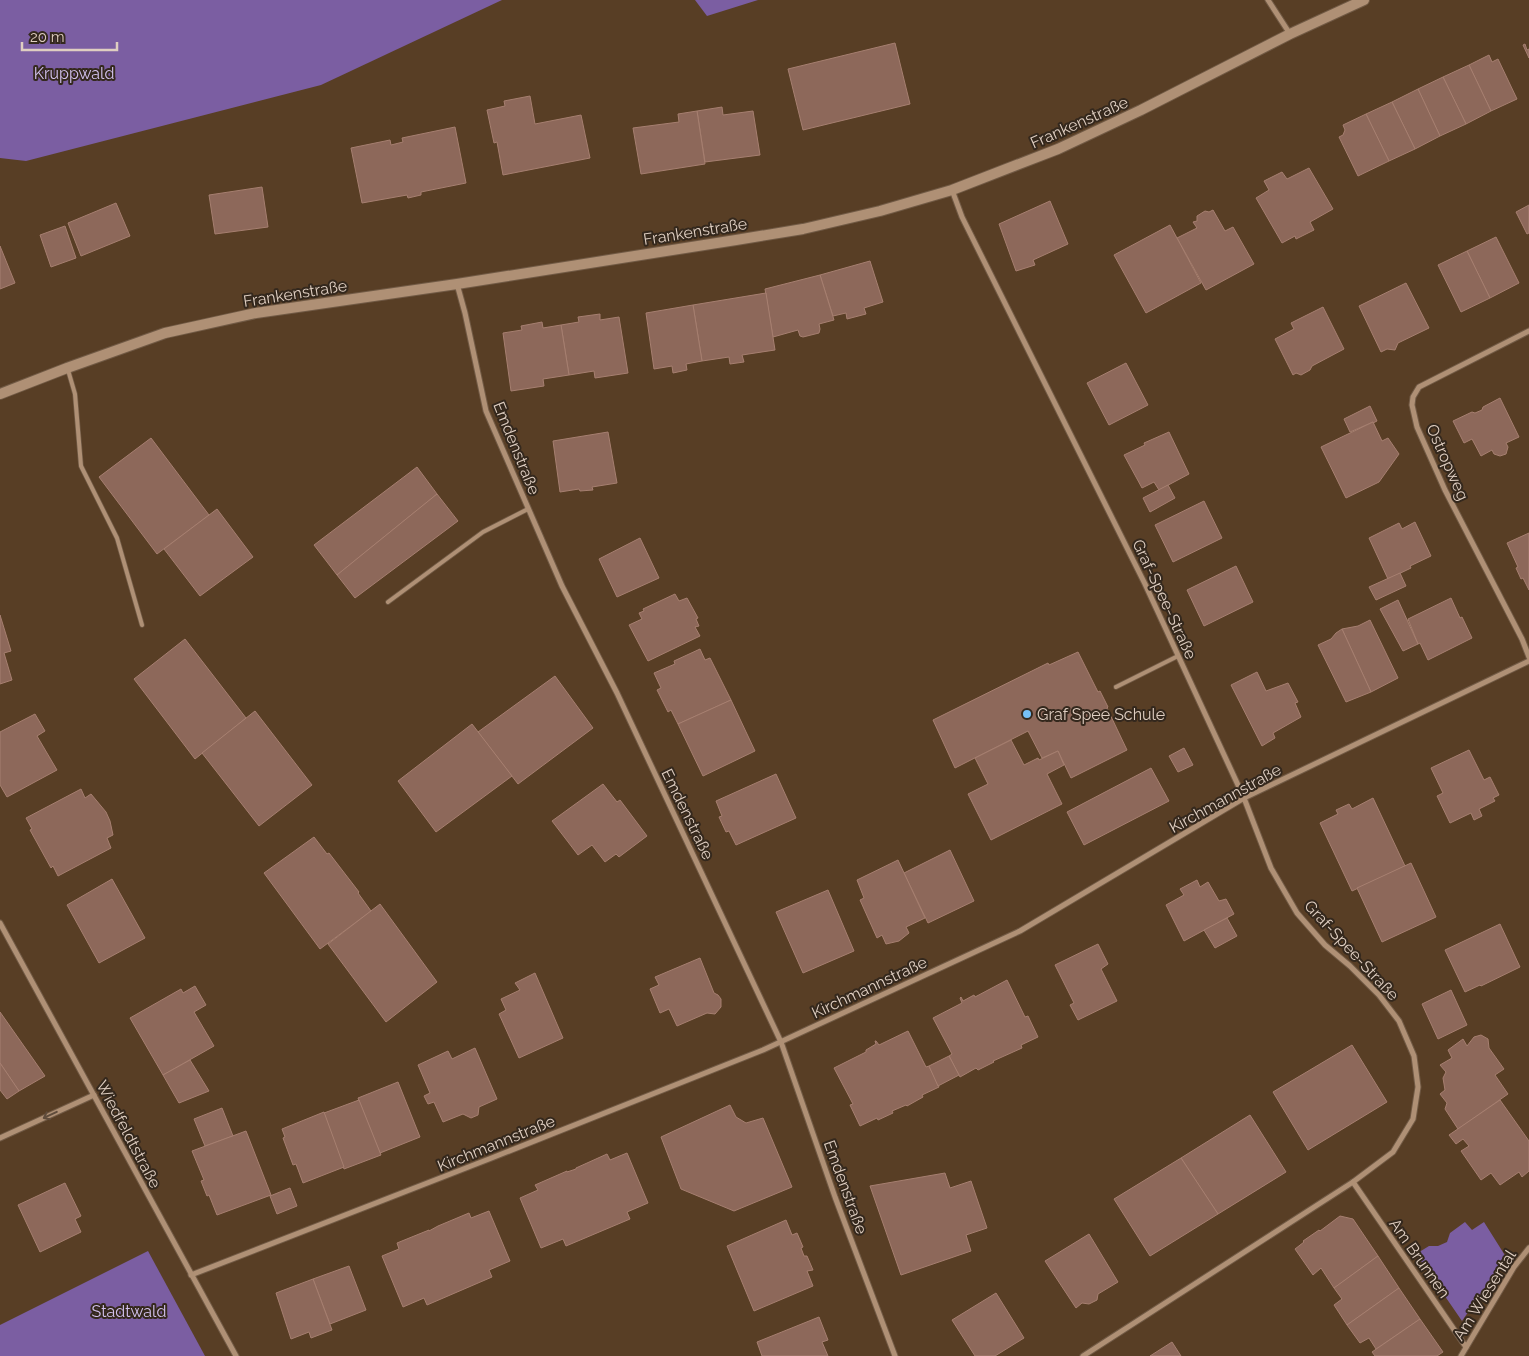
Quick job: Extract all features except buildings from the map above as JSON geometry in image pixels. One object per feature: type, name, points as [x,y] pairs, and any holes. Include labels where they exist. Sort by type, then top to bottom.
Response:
[{"type":"main road","name":"Frankenstraße","points":[[0,394],[165,333],[256,313],[457,284],[803,229],[870,214],[952,190],[1058,149],[1141,110],[1290,34],[1364,0]]},
{"type":"street","points":[[1268,0],[1290,34]]},
{"type":"street","name":"Graf-Spee-Straße","points":[[952,190],[962,217],[1145,584],[1244,798],[1271,868],[1297,912],[1325,945],[1350,966],[1379,996],[1399,1021],[1414,1056],[1418,1087],[1413,1119],[1393,1152],[1353,1182],[1083,1356]]},
{"type":"street","name":"Emdenstraße","points":[[457,284],[486,411],[562,586],[617,693],[781,1042],[895,1356]]},
{"type":"street","name":"Ostropweg","points":[[1529,331],[1419,387],[1412,398],[1412,405],[1417,427],[1445,490],[1522,639],[1529,657]]},
{"type":"street","name":"Kirchmannstraße","points":[[191,1276],[781,1042],[1020,931],[1244,798],[1529,661]]},
{"type":"street","name":"Wiedfeldtstraße","points":[[0,924],[236,1356]]},
{"type":"street","points":[[0,1138],[94,1095]]},
{"type":"street","name":"Am Brunnen","points":[[1353,1182],[1466,1347]]},
{"type":"street","name":"Am Wiesental","points":[[1461,1356],[1514,1268],[1529,1248]]},
{"type":"lane","points":[[67,368],[76,394],[81,466],[117,538],[142,625]]},
{"type":"lane","points":[[388,602],[483,532],[528,509]]},
{"type":"lane","points":[[1116,687],[1178,656]]},
{"type":"green space","name":"Kruppwald","points":[[0,0],[502,0],[321,85],[26,161],[0,158]]},
{"type":"green space","points":[[695,0],[758,0],[707,16]]},
{"type":"green space","points":[[1465,1222],[1472,1230],[1484,1222],[1506,1257],[1462,1321],[1416,1254],[1429,1246],[1438,1246],[1447,1242],[1450,1233]]},
{"type":"green space","name":"Stadtwald","points":[[148,1251],[205,1356],[0,1356],[0,1325]]},
{"type":"place","name":"Graf Spee Schule","points":[[1027,714]]}]
